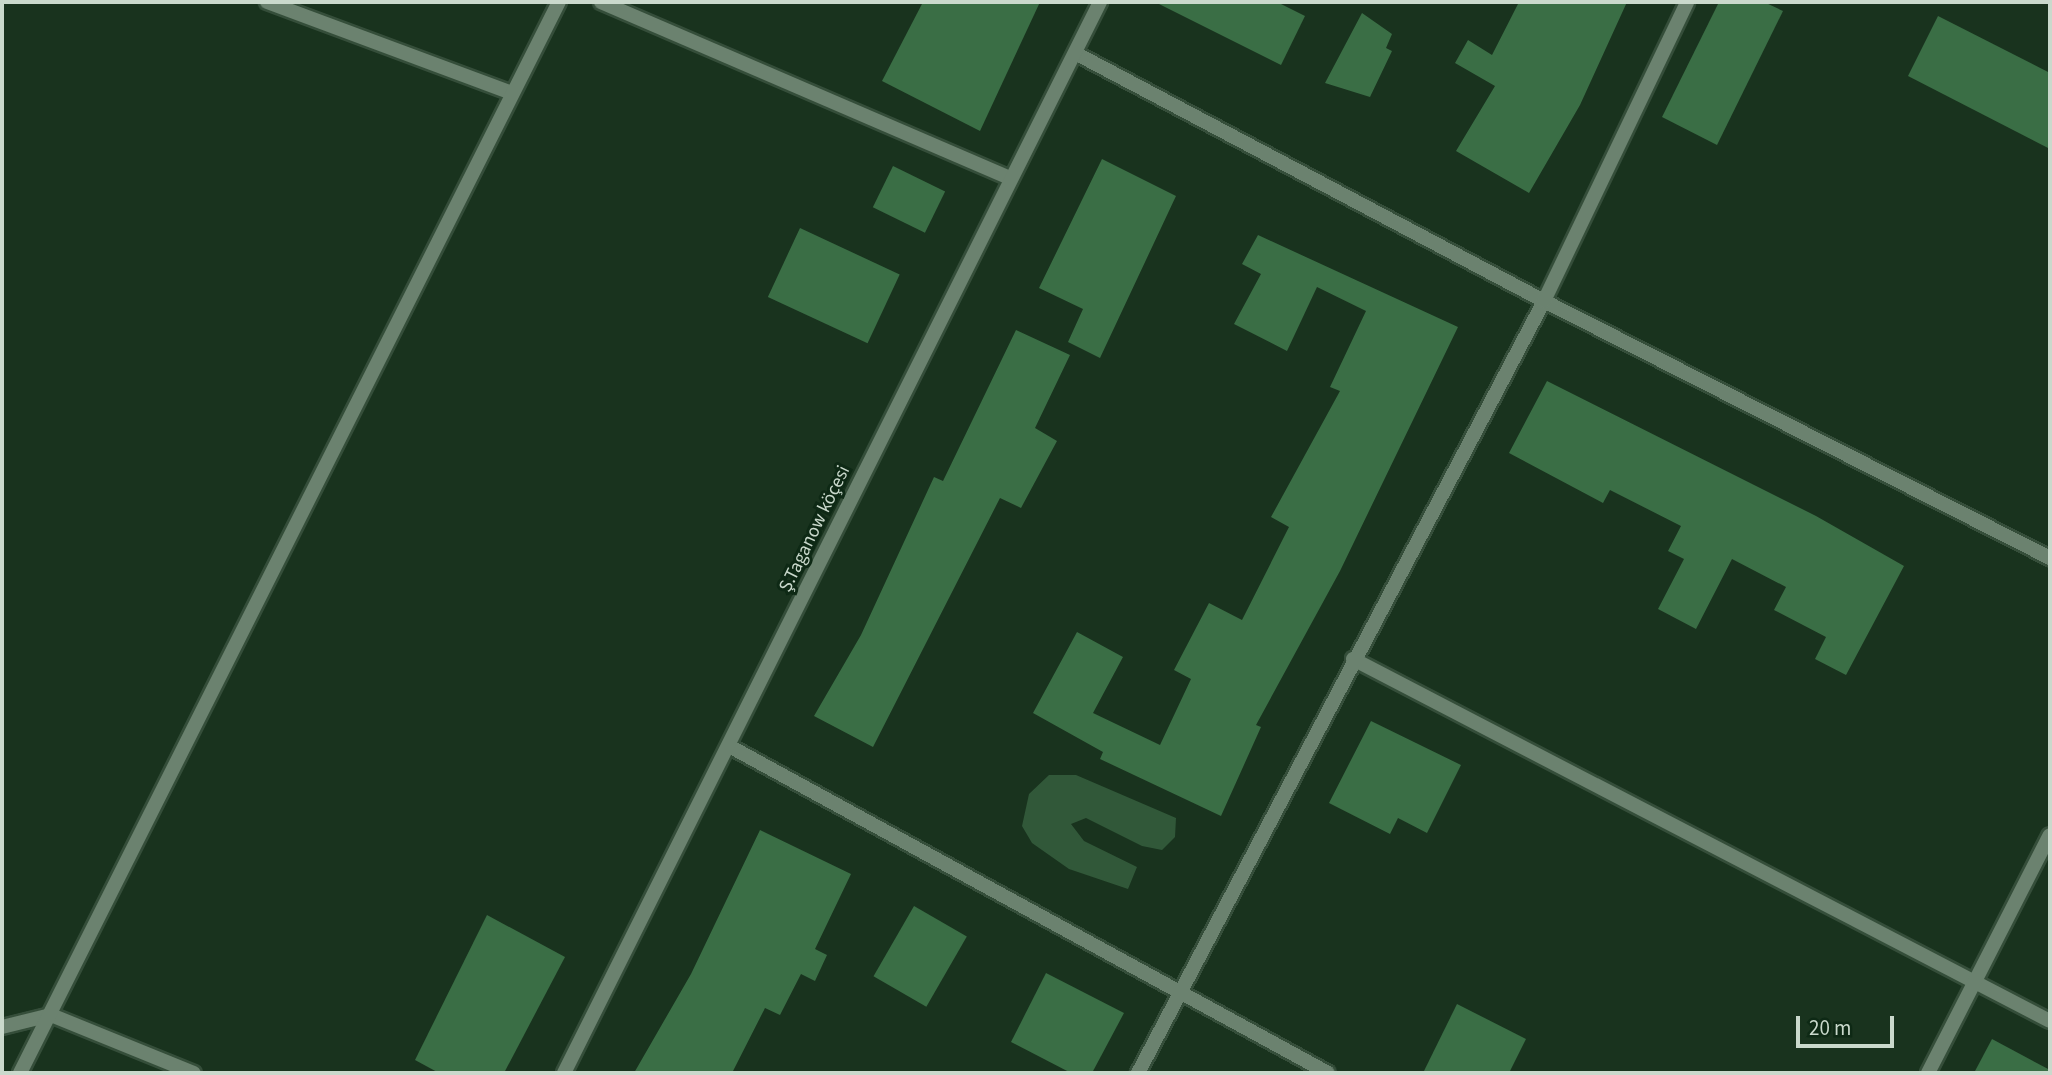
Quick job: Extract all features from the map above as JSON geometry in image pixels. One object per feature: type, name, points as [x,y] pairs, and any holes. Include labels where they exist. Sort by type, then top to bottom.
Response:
[{"type":"street","points":[[267,2],[512,93]]},
{"type":"street","points":[[20,1073],[559,2]]},
{"type":"street","points":[[601,2],[1010,178]]},
{"type":"street","name":"Ş.Taganow köçesi","points":[[564,1073],[1100,2]]},
{"type":"street","points":[[1138,1073],[1353,659],[1544,301],[1687,2]]},
{"type":"street","points":[[1075,52],[1544,301],[2050,558]]},
{"type":"street","points":[[1353,659],[2050,1021]]},
{"type":"street","points":[[729,746],[1328,1073]]},
{"type":"street","points":[[1928,1073],[1976,984],[2050,835]]},
{"type":"street","points":[[2,1027],[51,1015],[194,1073]]},
{"type":"green space","points":[[1049,775],[1076,775],[1176,818],[1175,837],[1162,850],[1142,846],[1086,818],[1071,824],[1084,841],[1137,867],[1128,889],[1069,869],[1032,843],[1022,826],[1029,794]]},
{"type":"building","points":[[923,2],[1040,2],[980,131],[882,81]]},
{"type":"building","points":[[1155,2],[1277,2],[1305,16],[1281,65]]},
{"type":"building","points":[[1519,2],[1627,2],[1580,105],[1529,193],[1456,151],[1495,86],[1455,63],[1468,40],[1492,55]]},
{"type":"building","points":[[1719,2],[1764,2],[1783,11],[1717,145],[1662,117]]},
{"type":"building","points":[[1362,13],[1392,34],[1386,48],[1392,51],[1370,97],[1325,83]]},
{"type":"building","points":[[1938,16],[2050,73],[2050,149],[1908,76]]},
{"type":"building","points":[[1102,159],[1176,196],[1100,358],[1068,342],[1083,309],[1039,288]]},
{"type":"building","points":[[893,166],[945,191],[925,233],[873,207]]},
{"type":"building","points":[[800,228],[900,274],[868,343],[768,297]]},
{"type":"building","points":[[1258,235],[1458,327],[1340,571],[1256,725],[1261,727],[1221,816],[1100,759],[1103,752],[1033,713],[1077,632],[1123,657],[1093,713],[1160,745],[1191,679],[1174,670],[1209,603],[1242,620],[1289,527],[1271,517],[1340,391],[1330,387],[1366,311],[1317,287],[1287,351],[1234,324],[1261,274],[1242,264]]},
{"type":"building","points":[[1016,330],[1070,355],[1035,428],[1057,441],[1021,508],[1000,498],[873,747],[814,716],[861,635],[934,477],[943,481]]},
{"type":"building","points":[[1547,381],[1816,516],[1904,566],[1846,675],[1815,659],[1826,637],[1774,610],[1786,587],[1732,559],[1696,629],[1658,609],[1684,559],[1668,551],[1681,526],[1610,490],[1603,503],[1509,453]]},
{"type":"building","points":[[1371,721],[1461,765],[1427,833],[1398,818],[1390,834],[1329,803]]},
{"type":"building","points":[[760,830],[851,874],[815,949],[827,955],[815,981],[801,974],[780,1015],[765,1008],[732,1073],[634,1073],[691,974]]},
{"type":"building","points":[[914,906],[967,936],[926,1007],[874,976]]},
{"type":"building","points":[[487,915],[565,957],[504,1073],[439,1073],[415,1060]]},
{"type":"building","points":[[1046,973],[1124,1013],[1092,1073],[1071,1073],[1011,1042]]},
{"type":"building","points":[[1457,1004],[1526,1039],[1509,1073],[1423,1073]]},
{"type":"building","points":[[1992,1039],[2050,1070],[2050,1073],[1974,1073]]}]
